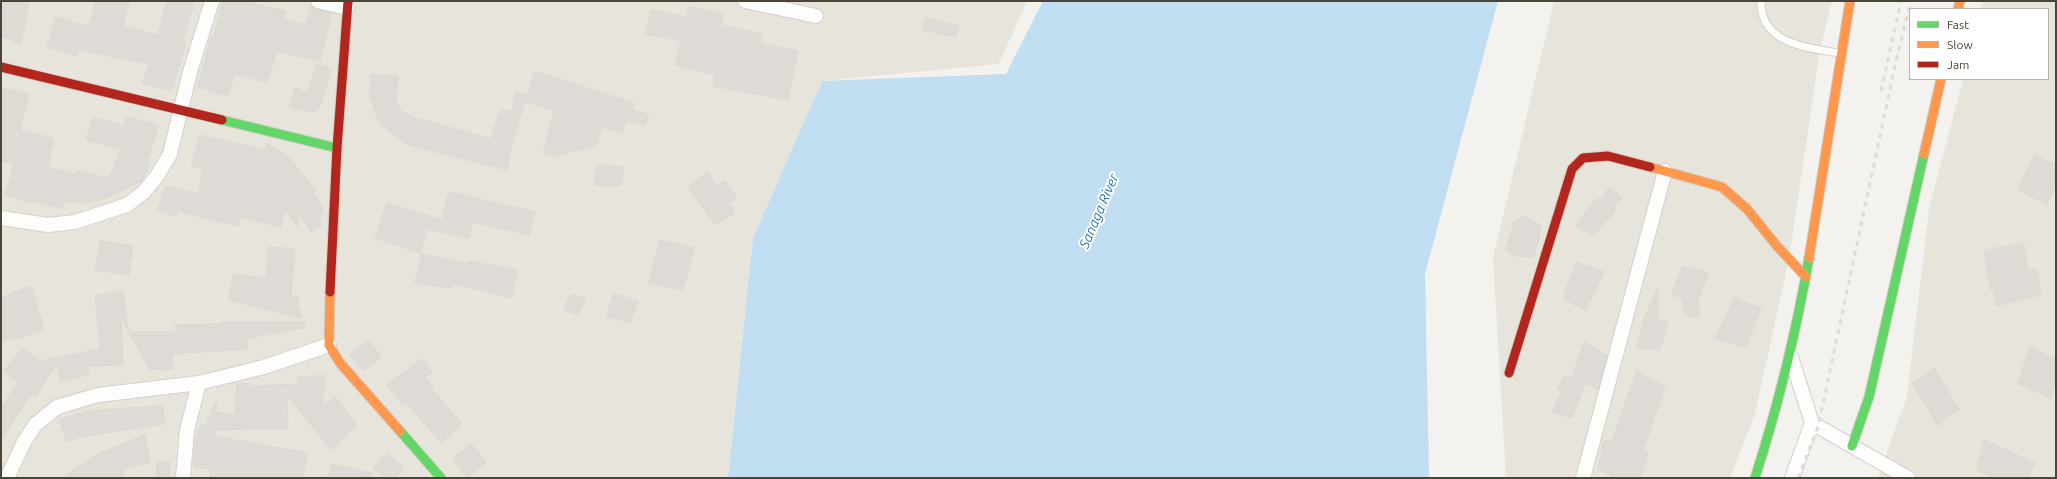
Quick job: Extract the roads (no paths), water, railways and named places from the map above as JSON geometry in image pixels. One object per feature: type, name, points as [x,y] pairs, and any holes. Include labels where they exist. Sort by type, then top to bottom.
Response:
[{"type":"main road","points":[[1755,478],[1772,427],[1791,357],[1806,277],[1850,1]]},
{"type":"main road","points":[[348,5],[337,148],[328,327],[329,345],[340,363],[441,478]]},
{"type":"main road","points":[[1,67],[337,148]]},
{"type":"main road","points":[[1852,446],[1869,397],[1941,80]]},
{"type":"main road","points":[[1509,373],[1572,169],[1583,158],[1608,156],[1722,187],[1748,209],[1777,246],[1806,277]]},
{"type":"street","points":[[1,218],[48,225],[75,222],[127,205],[144,192],[158,176],[170,154],[182,111],[190,72],[212,1]]},
{"type":"street","points":[[318,1],[348,5]]},
{"type":"street","points":[[744,1],[816,16]]},
{"type":"street","points":[[1583,478],[1665,171]]},
{"type":"street","points":[[7,478],[24,442],[35,425],[57,407],[98,395],[199,383],[264,367],[329,345]]},
{"type":"street","points":[[1791,357],[1812,423],[1792,478]]},
{"type":"street","points":[[183,478],[187,430],[199,383]]},
{"type":"street","points":[[1812,423],[1908,478]]},
{"type":"lane","points":[[1761,1],[1760,5],[1766,26],[1786,41],[1811,49],[1841,54]]},
{"type":"water","name":"Sanaga River","points":[[1043,1],[1498,1],[1425,274],[1429,478],[728,478],[753,238],[822,81],[1006,74]]},
{"type":"railway","points":[[1881,91],[1901,1]]},
{"type":"railway","points":[[1909,8],[1911,1]]},
{"type":"railway","points":[[1798,478],[1818,427],[1896,61],[1909,9]]}]
